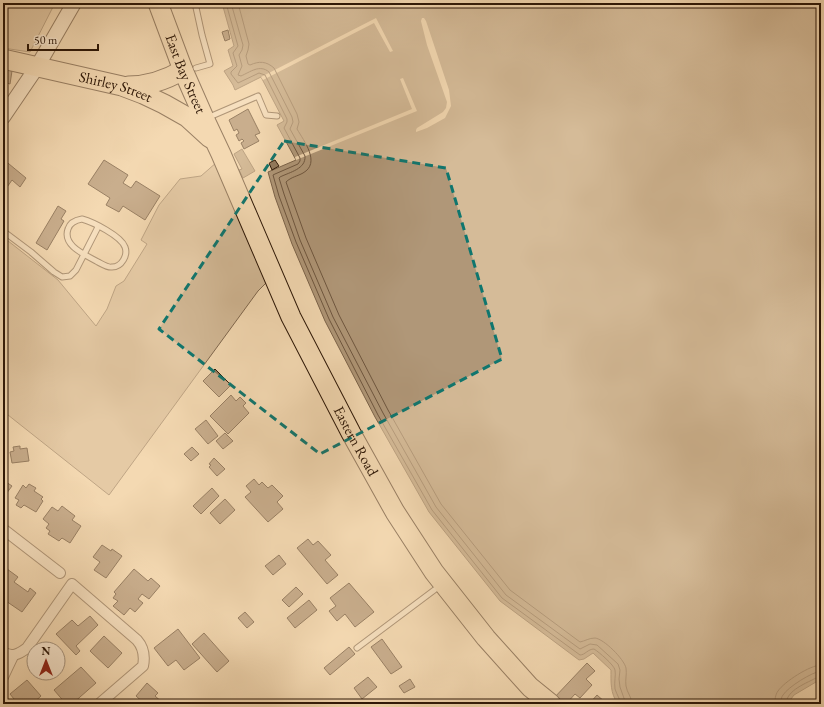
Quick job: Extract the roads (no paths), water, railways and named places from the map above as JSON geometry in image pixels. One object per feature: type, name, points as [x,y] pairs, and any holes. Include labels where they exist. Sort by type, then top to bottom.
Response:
[{"type":"highway","name":"East Bay Street","points":[[158,3],[190,69],[204,120],[216,143]]},
{"type":"highway","name":"Shirley Street","points":[[3,59],[122,86],[164,104],[187,117],[216,143]]},
{"type":"highway","points":[[122,86],[154,84],[190,69]]},
{"type":"highway","name":"Eastern Road","points":[[216,143],[291,317],[351,433],[395,512],[434,572],[486,638],[530,687],[551,704]]},
{"type":"main road","points":[[3,117],[37,67],[74,3]]},
{"type":"street","points":[[3,529],[60,573]]},
{"type":"street","points":[[3,652],[13,656],[27,648],[72,584],[137,640],[142,646],[145,658],[144,666],[137,673],[99,704]]},
{"type":"street","points":[[3,678],[13,656]]},
{"type":"lane","points":[[190,69],[210,64],[195,3]]},
{"type":"lane","points":[[204,120],[258,96],[266,115],[277,116]]},
{"type":"lane","points":[[82,219],[91,222],[98,227],[115,236],[125,246],[126,253],[124,260],[120,265],[112,268],[105,265],[84,254],[70,243],[67,231],[69,225],[76,220],[82,219]]},
{"type":"lane","points":[[3,231],[62,277],[70,276],[76,270],[98,227]]},
{"type":"lane","points":[[357,648],[443,583]]},
{"type":"water","points":[[222,3],[821,3],[821,679],[794,695],[791,699],[791,704],[618,704],[612,692],[611,670],[593,653],[584,659],[579,660],[500,601],[429,512],[375,417],[325,321],[292,244],[275,197],[268,172],[296,160],[277,125],[284,121],[261,77],[235,90],[224,71],[233,66],[228,50],[234,46]]},
{"type":"water","points":[[242,149],[255,171],[243,178],[239,170],[242,169],[234,154]]}]
